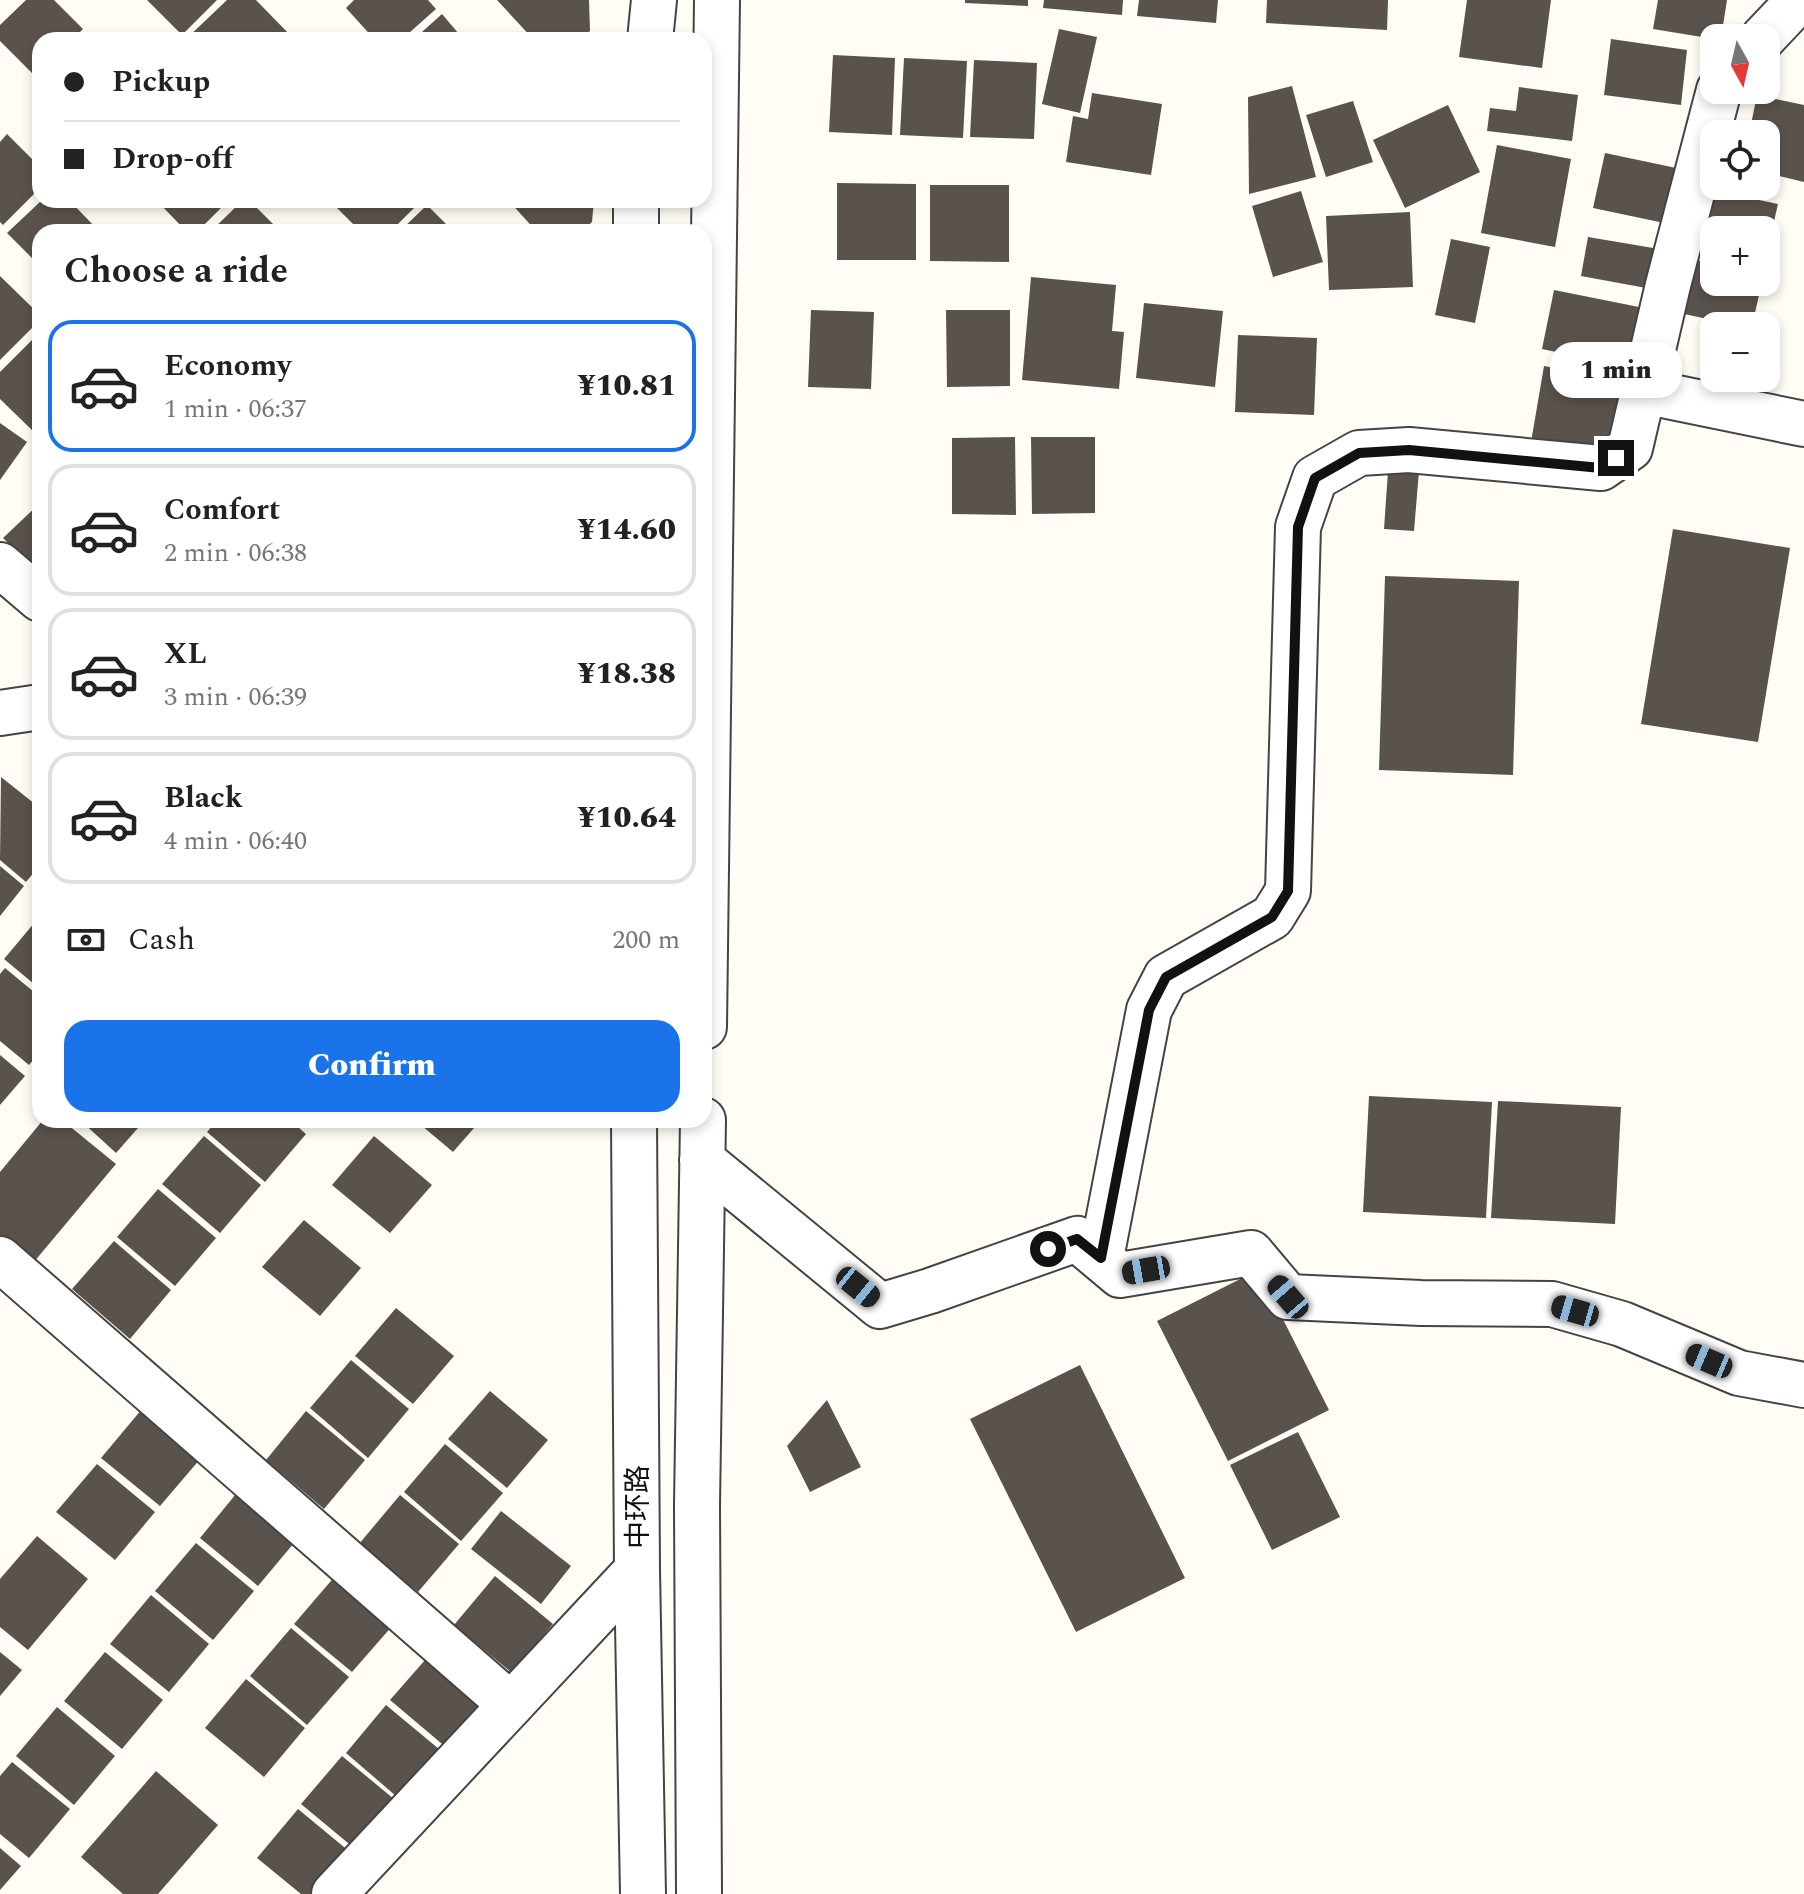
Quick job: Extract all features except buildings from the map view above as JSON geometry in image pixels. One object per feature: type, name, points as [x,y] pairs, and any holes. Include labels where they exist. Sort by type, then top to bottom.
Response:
[{"type":"street","points":[[651,32],[654,0]]},
{"type":"street","points":[[712,395],[717,0]]},
{"type":"street","points":[[1776,24],[1799,0]]},
{"type":"street","points":[[1101,1258],[1149,1010],[1166,977],[1272,917],[1288,891],[1298,527],[1315,478],[1359,453],[1409,450],[1601,468],[1630,448],[1715,104]]},
{"type":"street","points":[[1643,391],[1804,424]]},
{"type":"street","points":[[0,565],[32,592]]},
{"type":"street","points":[[0,713],[32,708]]},
{"type":"street","name":"中环路","points":[[634,1128],[643,1894]]},
{"type":"street","points":[[702,1140],[880,1306],[1077,1239],[1120,1275],[1251,1253],[1288,1297],[1421,1303],[1552,1304],[1622,1324],[1739,1373],[1804,1385]]},
{"type":"street","points":[[699,1894],[697,1505],[702,1140]]},
{"type":"street","points":[[0,1259],[511,1705]]},
{"type":"street","points":[[334,1894],[637,1570]]},
{"type":"route","points":[[1048,1249],[1077,1239],[1101,1258],[1149,1010],[1166,977],[1272,917],[1288,891],[1298,527],[1315,478],[1359,453],[1409,450],[1601,468],[1616,458]]}]
